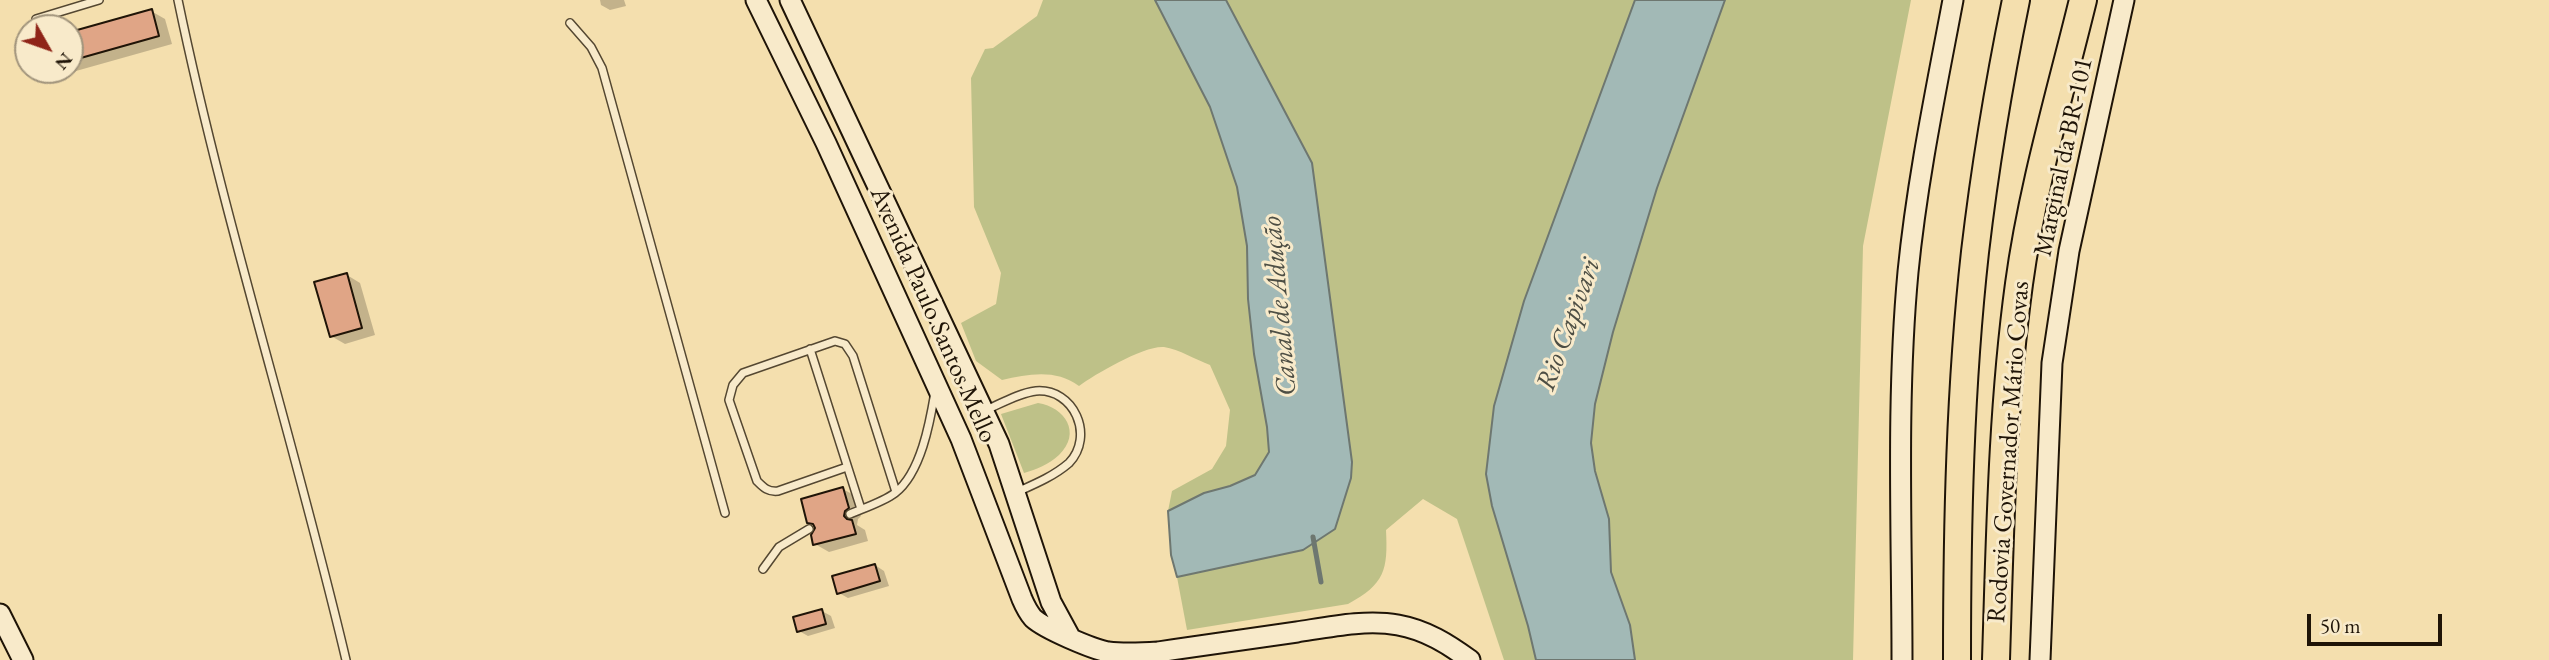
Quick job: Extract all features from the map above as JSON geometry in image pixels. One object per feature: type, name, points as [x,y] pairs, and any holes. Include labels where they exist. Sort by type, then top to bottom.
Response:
[{"type":"highway","name":"Rodovia Governador Mário Covas","points":[[1956,660],[1957,550],[1967,338],[1985,179],[2016,0]]},
{"type":"highway","name":"Rodovia Governador Mário Covas","points":[[1996,660],[2005,431],[2019,283],[2042,160],[2083,0]]},
{"type":"street","name":"Avenida Paulo Santos Mello","points":[[755,0],[826,143],[970,458],[1027,610],[1035,620],[1086,646],[1107,652],[1130,653],[1169,650],[1334,626],[1396,624],[1420,630],[1446,642],[1470,660]]},
{"type":"street","name":"Avenida Paulo Santos Mello","points":[[790,0],[984,411],[1017,492],[1051,602],[1070,637]]},
{"type":"street","points":[[1902,660],[1902,422],[1908,274],[1923,166],[1953,0]]},
{"type":"street","name":"Marginal da BR-101","points":[[2040,660],[2052,363],[2069,251],[2124,0]]},
{"type":"street","points":[[826,143],[852,131]]},
{"type":"street","points":[[928,366],[931,359],[943,352],[961,362],[957,382],[943,386],[936,384]]},
{"type":"street","points":[[986,504],[1017,492]]},
{"type":"street","points":[[0,614],[23,660]]},
{"type":"lane","points":[[53,14],[99,0]]},
{"type":"lane","points":[[178,0],[200,105],[327,579],[346,660]]},
{"type":"lane","points":[[570,23],[591,47],[602,68],[725,513]]},
{"type":"lane","points":[[847,467],[770,492],[757,481],[729,400],[733,385],[743,373],[835,341],[845,344],[853,356],[896,492]]},
{"type":"lane","points":[[810,349],[861,509]]},
{"type":"lane","points":[[850,514],[896,492],[914,469],[931,416],[936,384]]},
{"type":"lane","points":[[984,411],[1020,395],[1037,391],[1056,394],[1072,406],[1082,427],[1079,445],[1070,461],[1049,477],[1017,492]]},
{"type":"lane","points":[[763,569],[779,547],[809,529]]},
{"type":"green space","points":[[1043,0],[1155,0],[1210,107],[1237,187],[1247,246],[1248,299],[1254,354],[1269,452],[1255,475],[1204,493],[1168,511],[1172,491],[1212,469],[1226,446],[1230,410],[1210,365],[1164,347],[1120,361],[1079,386],[1061,377],[1042,374],[1002,380],[976,361],[961,323],[996,304],[1001,273],[974,207],[971,78],[985,49],[993,48],[1037,16]]},
{"type":"green space","points":[[1226,0],[1635,0],[1524,301],[1494,406],[1486,474],[1492,506],[1536,660],[1504,660],[1457,519],[1423,499],[1386,530],[1386,556],[1382,574],[1370,590],[1348,604],[1187,630],[1177,577],[1303,550],[1344,502],[1351,478],[1352,461],[1312,163]]},
{"type":"green space","points":[[1725,0],[1911,0],[1863,246],[1853,660],[1635,660],[1630,625],[1611,572],[1609,519],[1595,471],[1591,443],[1595,404],[1613,332],[1657,188]]},
{"type":"green space","points":[[1038,403],[1048,405],[1063,415],[1070,430],[1069,438],[1059,455],[1024,473],[1001,414]]},
{"type":"water","name":"Canal de Adução","points":[[1155,0],[1226,0],[1312,163],[1352,462],[1351,478],[1335,529],[1303,550],[1177,577],[1171,555],[1168,511],[1204,493],[1255,475],[1269,452],[1254,354],[1248,299],[1247,246],[1237,187],[1210,107]]},
{"type":"water","name":"Rio Capivari","points":[[1635,0],[1725,0],[1657,188],[1613,332],[1595,404],[1591,443],[1595,471],[1609,519],[1611,572],[1630,625],[1635,660],[1536,660],[1492,506],[1486,474],[1494,406],[1524,301]]},
{"type":"building","points":[[152,9],[159,36],[84,57],[84,28]]},
{"type":"building","points":[[347,273],[362,328],[330,337],[314,282]]},
{"type":"building","points":[[843,487],[849,508],[844,516],[852,520],[856,534],[813,545],[811,535],[815,528],[813,524],[807,523],[801,499]]},
{"type":"building","points":[[875,564],[880,581],[837,594],[832,576]]},
{"type":"building","points":[[822,609],[826,624],[797,632],[793,617]]},
{"type":"waterway","points":[[1313,537],[1321,582]]}]
